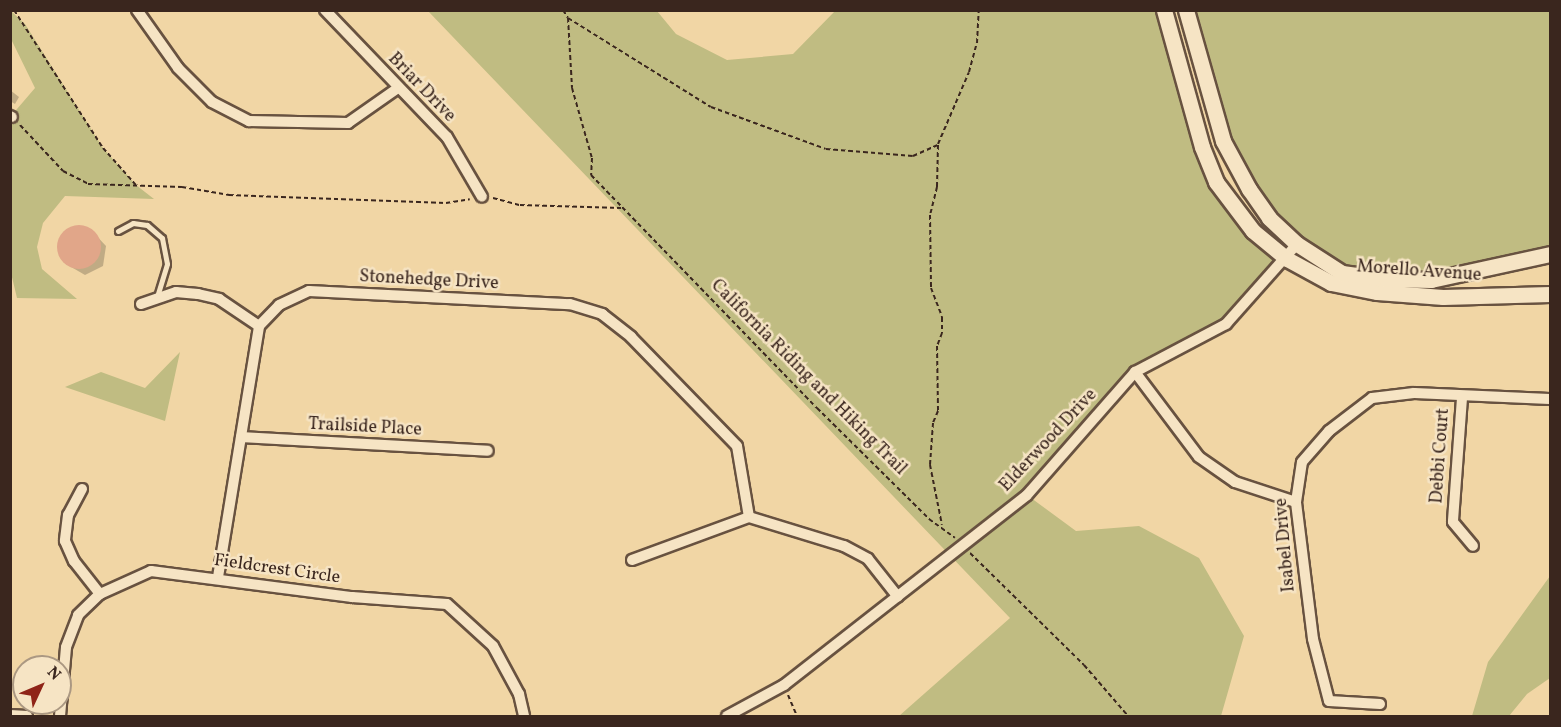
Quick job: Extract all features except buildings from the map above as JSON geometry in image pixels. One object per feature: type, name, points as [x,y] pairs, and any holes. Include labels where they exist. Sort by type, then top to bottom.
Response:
[{"type":"street","points":[[137,10],[178,68],[212,102],[249,121],[348,123],[398,88]]},
{"type":"street","name":"Briar Drive","points":[[325,10],[447,137],[482,197]]},
{"type":"street","name":"Morello Avenue","points":[[1164,10],[1202,147],[1216,182],[1253,231],[1287,260],[1331,283],[1377,291],[1443,297],[1551,294]]},
{"type":"street","name":"Morello Avenue","points":[[1186,10],[1223,141],[1256,199],[1297,244],[1342,273],[1386,279],[1442,278],[1551,254]]},
{"type":"street","name":"Elderwood Drive","points":[[727,717],[784,685],[1027,495],[1135,372],[1226,324],[1287,260],[1297,244]]},
{"type":"street","name":"Stonehedge Drive","points":[[259,326],[279,305],[309,291],[570,304],[602,314],[631,337],[737,446],[749,517]]},
{"type":"street","points":[[141,304],[176,292],[219,299],[259,326],[218,577]]},
{"type":"street","points":[[1135,372],[1199,457],[1235,482],[1296,502]]},
{"type":"street","name":"Isabel Drive","points":[[1380,704],[1329,701],[1313,639],[1296,502],[1302,462],[1329,430],[1372,398],[1414,393],[1462,398],[1551,399]]},
{"type":"street","name":"Debbi Court","points":[[1462,398],[1453,522],[1473,546]]},
{"type":"street","name":"Trailside Place","points":[[241,438],[488,451]]},
{"type":"street","points":[[82,489],[68,515],[64,541],[74,561],[100,594]]},
{"type":"street","points":[[632,560],[749,517],[844,546],[868,559],[898,597]]},
{"type":"street","name":"Fieldcrest Circle","points":[[60,717],[66,647],[78,615],[100,594],[152,571],[218,577],[352,597],[447,604],[493,646],[519,694],[524,717]]},
{"type":"street","points":[[10,715],[27,717]]},
{"type":"lane","points":[[118,231],[134,223],[147,225],[162,238],[167,264],[156,297]]},
{"type":"path","points":[[14,10],[103,147],[136,185]]},
{"type":"path","name":"California Riding and Hiking Trail","points":[[563,10],[568,18],[572,88],[592,158],[591,175],[794,385],[963,545],[1019,605],[1084,664],[1128,717]]},
{"type":"path","points":[[942,527],[930,465],[933,423],[938,411],[937,355],[942,333],[942,317],[931,288],[930,215],[937,187],[938,145],[969,72],[976,43],[978,10]]},
{"type":"path","points":[[568,18],[711,107],[825,149],[913,156],[938,145]]},
{"type":"path","points":[[11,116],[63,171],[88,184],[182,187],[229,195],[446,203],[482,197],[506,199],[520,206],[621,208]]},
{"type":"path","points":[[784,685],[797,717]]},
{"type":"shaded area","points":[[11,11],[25,24],[103,148],[136,185],[154,199],[65,196],[43,223],[37,247],[42,269],[77,299],[17,298],[11,273],[11,116],[35,88],[11,39]]},
{"type":"shaded area","points":[[428,11],[657,11],[676,34],[727,60],[793,54],[835,11],[1164,11],[1216,182],[1287,259],[1226,324],[1134,372],[1027,495],[1076,531],[1139,526],[1199,558],[1244,636],[1221,716],[899,716],[1010,618]]},
{"type":"shaded area","points":[[1186,11],[1550,11],[1550,254],[1463,275],[1342,273],[1269,218],[1223,141]]},
{"type":"shaded area","points":[[180,352],[165,421],[65,387],[101,372],[145,388]]},
{"type":"shaded area","points":[[1550,576],[1550,678],[1527,694],[1509,716],[1472,716],[1488,662]]}]
